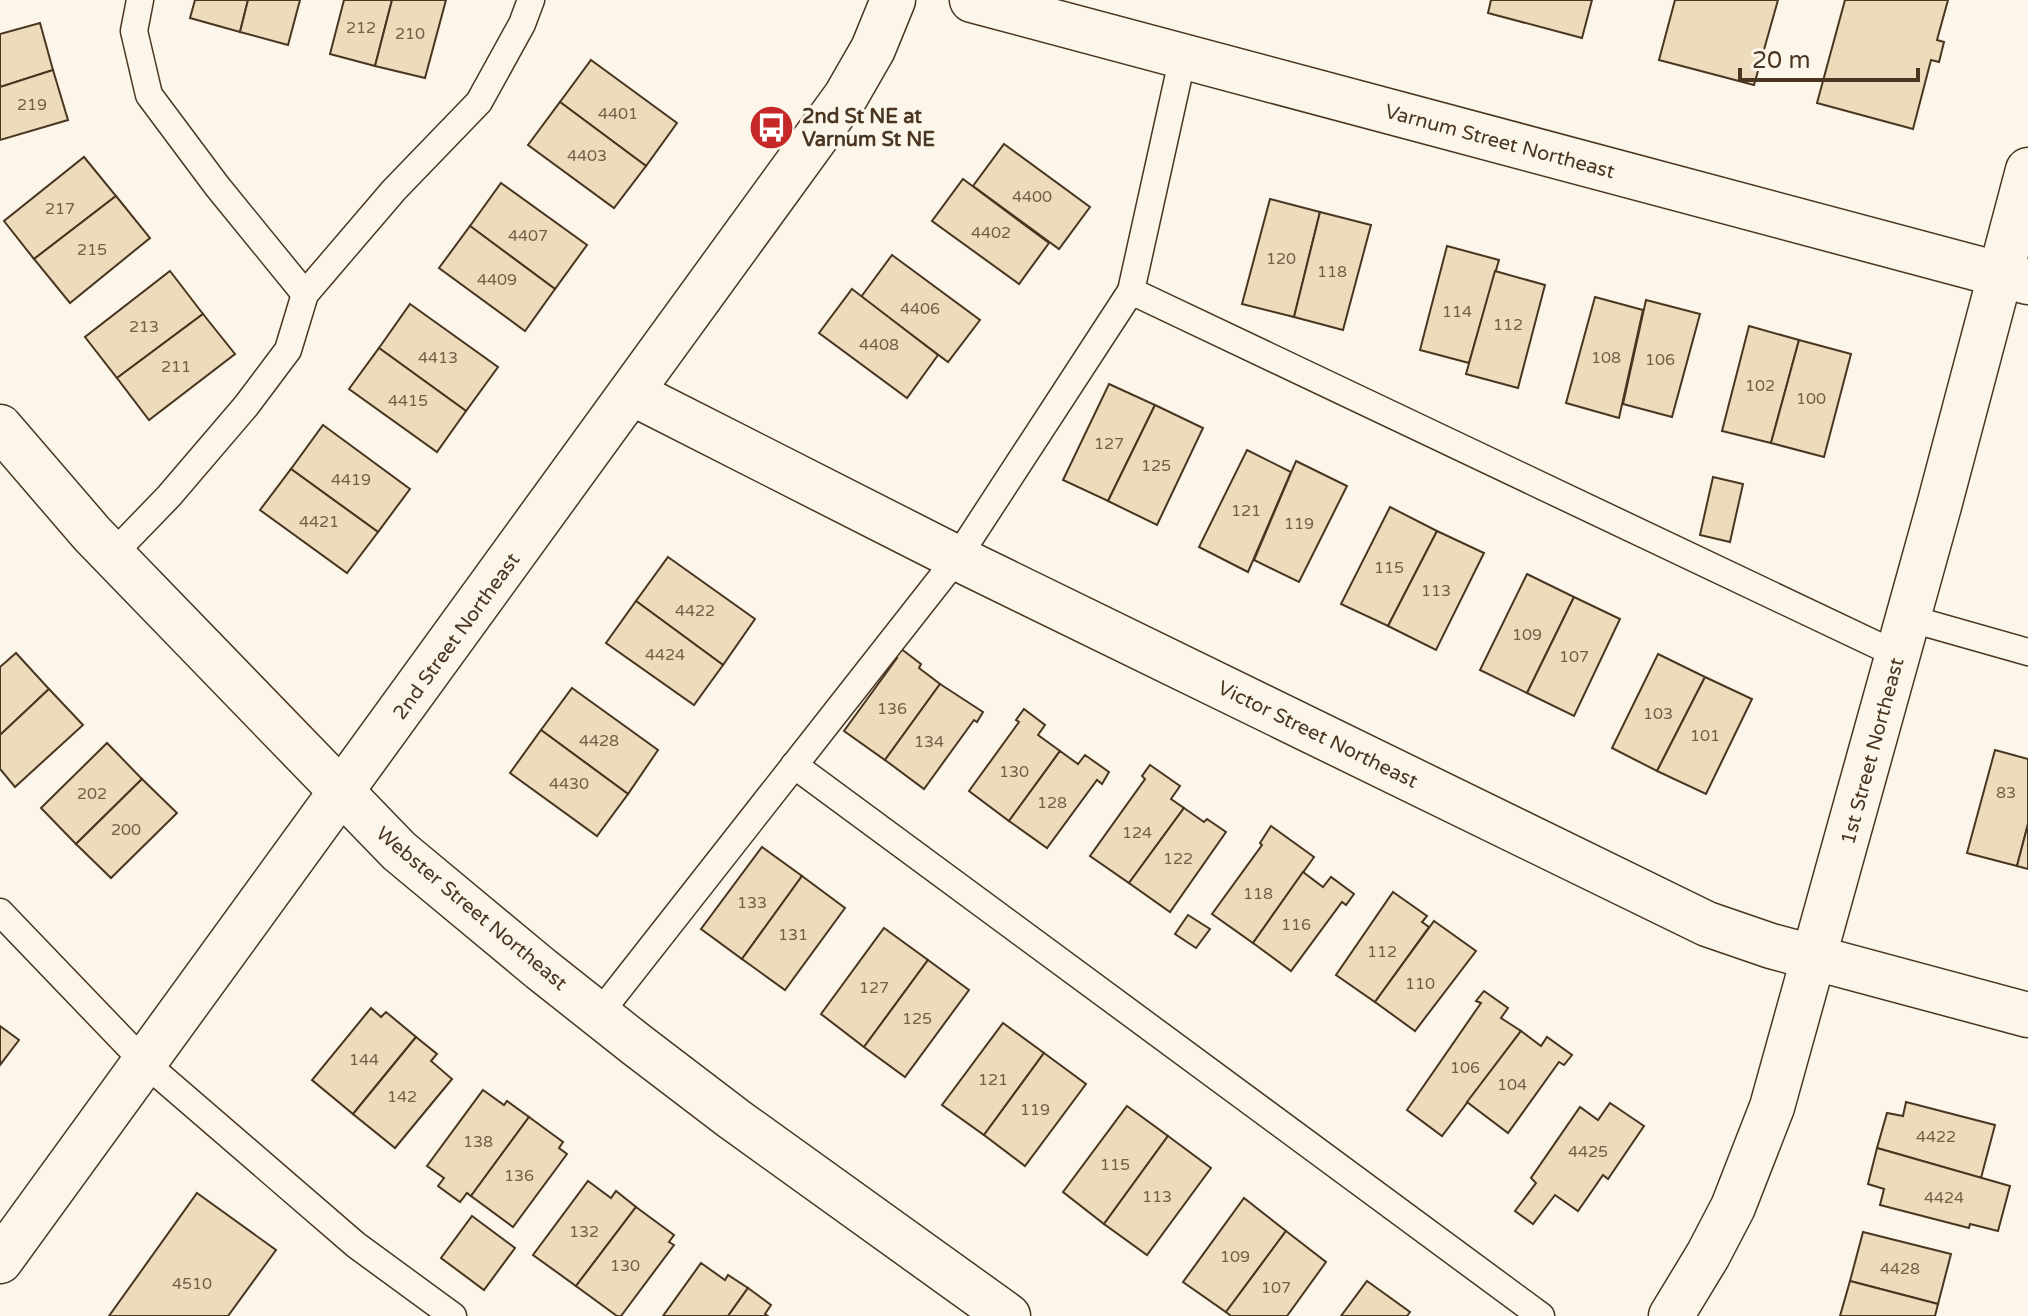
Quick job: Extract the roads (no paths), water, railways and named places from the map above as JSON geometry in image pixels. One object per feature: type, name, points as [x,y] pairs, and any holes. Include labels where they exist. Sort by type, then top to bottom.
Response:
[{"type":"street","name":"2nd Street Northeast","points":[[0,1261],[846,96],[873,49],[893,0]]},
{"type":"street","name":"Varnum Street Northeast","points":[[972,0],[2014,278]]},
{"type":"street","name":"1st Street Northeast","points":[[1671,1316],[1708,1255],[1744,1183],[1772,1107],[1903,637],[2014,278],[2028,170]]},
{"type":"street","name":"Victor Street Northeast","points":[[632,393],[957,558],[1707,924],[2028,1015]]},
{"type":"street","name":"Webster Street Northeast","points":[[0,427],[112,555],[399,851],[734,1119],[1008,1316]]},
{"type":"lane","points":[[140,0],[134,31],[149,95],[217,186],[305,294]]},
{"type":"lane","points":[[112,555],[169,496],[246,406],[288,350],[305,294],[394,190],[479,102],[522,24],[531,0]]},
{"type":"lane","points":[[599,1014],[957,558],[1131,291],[1183,56]]},
{"type":"lane","points":[[1131,291],[1903,637],[2028,652]]},
{"type":"lane","points":[[794,765],[1541,1316]]},
{"type":"lane","points":[[0,912],[144,1062],[356,1245],[453,1316]]},
{"type":"place","name":"2nd St NE at Varnum St NE","points":[[771,127]]}]
